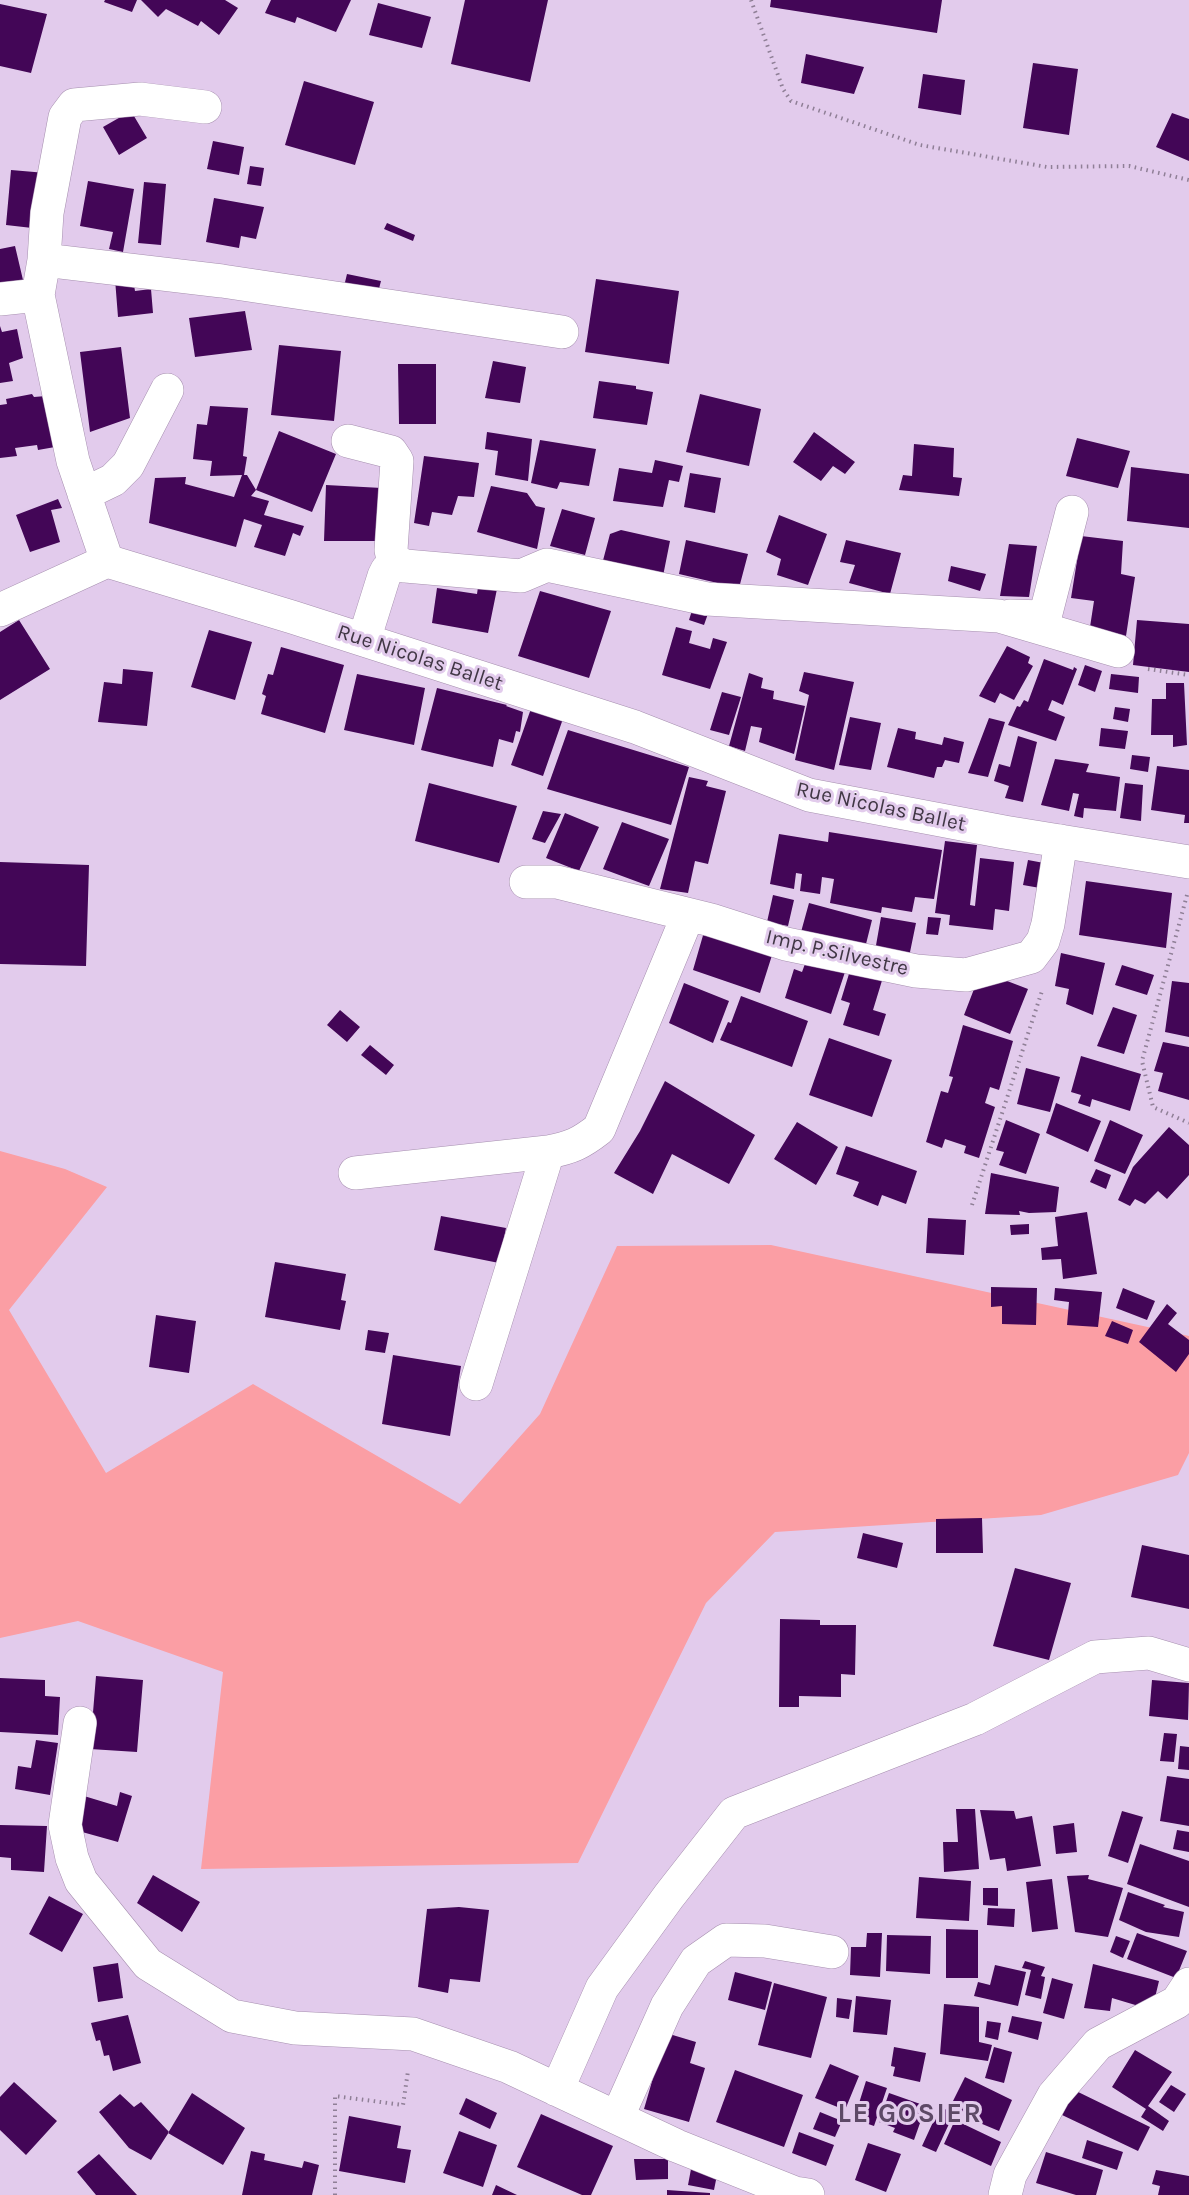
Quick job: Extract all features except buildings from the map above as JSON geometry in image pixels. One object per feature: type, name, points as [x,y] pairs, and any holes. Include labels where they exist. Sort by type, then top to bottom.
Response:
[{"type":"street","points":[[0,610],[107,561],[73,460],[38,295],[44,260],[46,213],[65,117],[74,105],[140,99],[204,107]]},
{"type":"street","points":[[44,260],[222,281],[562,332]]},
{"type":"street","points":[[0,299],[38,295]]},
{"type":"street","points":[[84,494],[113,480],[124,470],[167,390]]},
{"type":"street","points":[[348,441],[391,452],[395,456],[397,461],[391,550],[393,560],[404,566]]},
{"type":"street","points":[[364,640],[387,570],[394,566],[521,576],[547,565],[707,599],[1045,617],[1072,512]]},
{"type":"street","name":"Rue Nicolas Ballet","points":[[107,561],[635,727],[808,795],[1189,862]]},
{"type":"street","points":[[999,616],[1118,651]]},
{"type":"street","points":[[1031,957],[1043,941],[1048,924],[1061,841]]},
{"type":"street","name":"Imp. P.Silvestre","points":[[526,882],[557,882],[688,915],[786,944],[916,971],[966,975],[1031,957]]},
{"type":"street","points":[[356,1173],[548,1152],[583,1142],[599,1129],[688,915]]},
{"type":"street","points":[[476,1384],[548,1152]]},
{"type":"street","points":[[557,2090],[602,1988],[669,1896],[734,1813],[975,1719],[1095,1657],[1149,1653],[1189,1665]]},
{"type":"street","points":[[80,1723],[65,1825],[72,1858],[81,1881],[148,1964],[232,2016],[296,2028],[413,2034],[508,2067],[677,2146],[795,2193],[808,2195]]},
{"type":"street","points":[[617,2118],[667,2006],[696,1961],[726,1940],[765,1941],[832,1952]]},
{"type":"street","points":[[1005,2195],[1010,2175],[1054,2095],[1076,2069],[1098,2044],[1177,2002],[1189,1984]]},
{"type":"path","points":[[751,0],[783,89],[791,101],[799,105],[920,145],[1047,167],[1129,166],[1189,180]]},
{"type":"path","points":[[1189,889],[1142,1061],[1153,1107],[1189,1123]]},
{"type":"path","points":[[972,1205],[1042,990],[1031,957]]},
{"type":"path","points":[[335,2195],[335,2096],[403,2105],[413,2034]]},
{"type":"shaded area","points":[[0,1151],[65,1169],[107,1187],[9,1310],[106,1473],[253,1384],[460,1504],[540,1414],[617,1246],[771,1245],[1189,1336],[1189,1453],[1178,1475],[1041,1515],[775,1532],[706,1603],[578,1863],[201,1869],[223,1672],[78,1621],[0,1638]]},
{"type":"district","name":"LE GOSIER","points":[[910,2114]]}]
